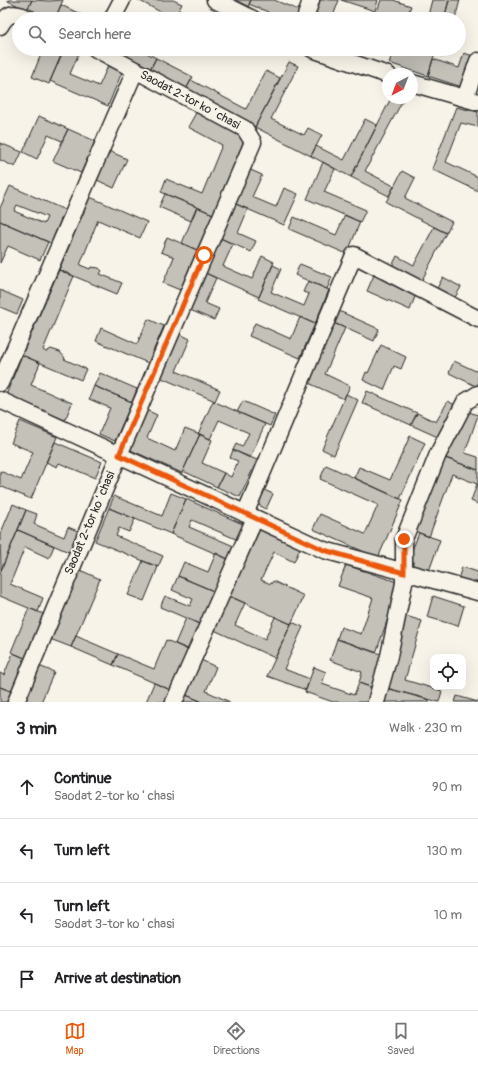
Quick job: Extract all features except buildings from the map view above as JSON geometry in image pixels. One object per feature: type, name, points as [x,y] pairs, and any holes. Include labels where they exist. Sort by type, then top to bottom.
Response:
[{"type":"street","points":[[116,12],[122,0]]},
{"type":"street","points":[[215,0],[239,12]]},
{"type":"street","points":[[307,12],[311,0]]},
{"type":"street","points":[[0,26],[8,17],[12,15]]},
{"type":"street","points":[[0,383],[135,71],[108,56]]},
{"type":"street","points":[[332,56],[382,73]]},
{"type":"street","points":[[418,85],[471,100],[478,61]]},
{"type":"street","name":"Saodat 2-tor koʻchasi","points":[[16,702],[119,455],[254,142],[245,129],[135,71]]},
{"type":"street","points":[[174,702],[354,255],[478,318]]},
{"type":"street","points":[[376,702],[390,649],[404,583],[404,539],[438,454],[465,402],[478,394]]},
{"type":"street","points":[[0,400],[324,550],[478,592]]},
{"type":"route","points":[[204,255],[119,455],[324,550],[404,573],[404,539]]}]
